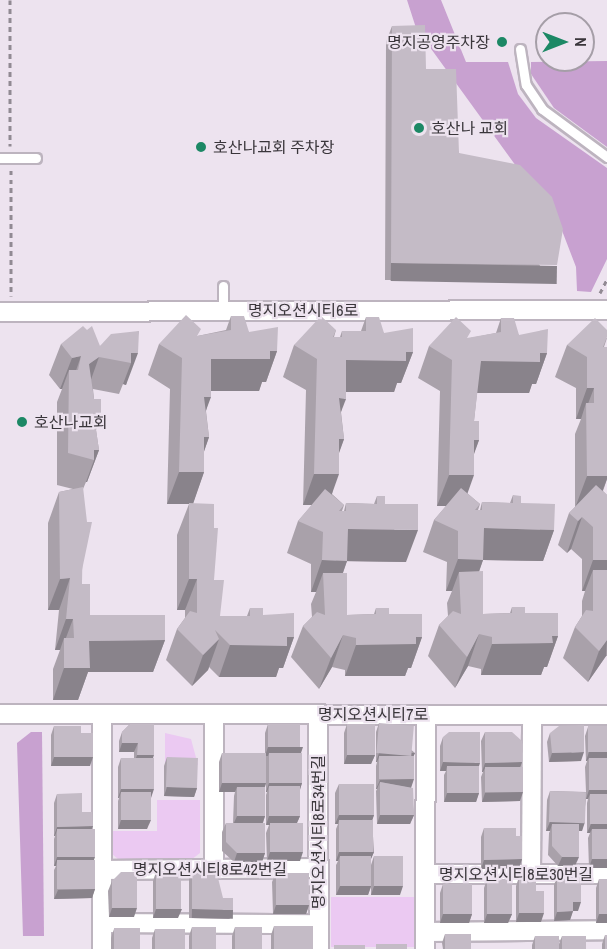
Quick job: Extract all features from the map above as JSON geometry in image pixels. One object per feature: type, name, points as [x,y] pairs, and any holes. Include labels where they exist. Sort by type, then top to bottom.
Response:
[{"type":"street","name":"명지오션시티6로","points":[[0,312],[602,304]]},
{"type":"street","name":"명지오션시티7로","points":[[0,714],[607,715]]},
{"type":"street","name":"명지오션시티8로34번길","points":[[318,714],[319,949]]},
{"type":"street","points":[[102,715],[102,949]]},
{"type":"street","points":[[214,715],[214,869]]},
{"type":"street","name":"명지오션시티8로30번길","points":[[426,715],[425,940],[607,930]]},
{"type":"street","points":[[531,874],[532,715]]},
{"type":"street","name":"명지오션시티8로42번길","points":[[102,870],[319,868]]},
{"type":"street","name":"명지오션시티8로30번길","points":[[425,874],[607,874]]},
{"type":"street","points":[[102,923],[319,924]]},
{"type":"lane","points":[[520,49],[521,72],[537,104],[566,132],[607,158]]},
{"type":"lane","points":[[0,158],[36,158]]},
{"type":"lane","points":[[223,286],[223,310]]},
{"type":"path","points":[[602,304],[607,279]]},
{"type":"shaded area","points":[[407,0],[441,0],[466,62],[508,62],[518,94],[536,118],[607,168],[607,259],[591,292],[577,291],[576,267],[561,228],[416,28]]},
{"type":"shaded area","points":[[595,61],[607,61],[607,147],[554,108],[531,74],[531,62],[535,62],[535,72],[595,72]]},
{"type":"shaded area","points":[[31,732],[42,732],[44,936],[23,936],[17,743]]},
{"type":"shaded area","points":[[165,733],[191,739],[198,765],[165,764]]},
{"type":"shaded area","points":[[157,800],[200,800],[200,853],[187,863],[124,864],[112,854],[112,831],[157,831]]},
{"type":"shaded area","points":[[331,897],[419,897],[419,947],[331,947]]},
{"type":"building","name":"호산나 교회","points":[[425,25],[426,69],[456,69],[459,153],[520,165],[552,197],[563,229],[557,265],[391,263],[392,26]]},
{"type":"building","points":[[186,315],[201,329],[197,336],[231,330],[231,316],[244,316],[249,332],[278,327],[277,351],[270,351],[270,359],[211,359],[211,397],[204,397],[209,437],[204,437],[204,472],[179,472],[182,358],[159,344]]},
{"type":"building","points":[[321,316],[336,330],[333,337],[342,337],[342,331],[366,331],[366,317],[379,317],[384,333],[413,328],[413,352],[406,352],[406,361],[346,360],[346,399],[339,398],[344,439],[339,439],[339,474],[314,474],[317,359],[294,345]]},
{"type":"building","points":[[456,317],[471,331],[467,338],[501,332],[501,318],[514,318],[519,335],[548,329],[547,353],[540,353],[540,362],[481,361],[474,421],[479,421],[479,440],[474,440],[474,475],[449,475],[452,360],[429,346]]},
{"type":"building","points":[[595,318],[607,330],[603,347],[607,347],[607,476],[587,476],[586,403],[594,403],[594,388],[587,388],[587,357],[567,345]]},
{"type":"building","points":[[83,326],[87,330],[92,326],[100,346],[111,334],[139,331],[138,353],[131,353],[131,363],[99,357],[89,364],[94,399],[101,399],[101,416],[94,416],[99,450],[94,450],[94,460],[68,453],[69,370],[78,370],[81,356],[72,358],[61,344]]},
{"type":"building","points":[[596,485],[607,495],[607,560],[593,560],[593,527],[582,517],[578,521],[569,513]]},
{"type":"building","points":[[83,487],[87,522],[92,522],[82,570],[82,584],[90,584],[90,615],[165,615],[165,640],[89,641],[90,668],[64,668],[64,638],[74,638],[73,619],[66,619],[70,578],[60,579],[59,492]]},
{"type":"building","points":[[461,488],[480,504],[475,510],[482,510],[482,502],[513,503],[513,495],[521,496],[521,503],[555,504],[554,530],[484,528],[483,560],[458,559],[458,531],[434,520]]},
{"type":"building","points":[[325,489],[344,505],[339,511],[346,511],[346,503],[377,504],[377,496],[385,496],[385,504],[418,504],[418,530],[348,529],[347,561],[322,560],[323,532],[298,521]]},
{"type":"building","points":[[189,503],[214,504],[214,528],[218,528],[214,580],[224,580],[220,616],[250,616],[250,608],[263,608],[263,615],[294,613],[294,637],[287,637],[287,646],[230,645],[215,630],[219,639],[203,655],[177,629],[190,611],[197,613],[197,579],[189,579]]},
{"type":"building","points":[[593,570],[607,570],[607,640],[599,651],[575,627],[586,610],[593,611]]},
{"type":"building","points":[[483,571],[483,614],[512,613],[512,607],[525,607],[525,613],[558,613],[558,636],[552,636],[553,643],[492,644],[492,637],[479,634],[467,657],[439,625],[453,611],[461,614],[459,572]]},
{"type":"building","points":[[323,573],[347,573],[347,615],[376,614],[376,608],[389,608],[389,614],[422,614],[422,637],[416,637],[416,644],[356,645],[356,638],[343,635],[331,658],[303,626],[317,612],[325,615]]},
{"type":"building","points":[[379,723],[414,726],[411,756],[376,753]]},
{"type":"building","points":[[130,724],[154,724],[154,755],[137,755],[138,743],[122,743],[122,732]]},
{"type":"building","points":[[268,724],[300,724],[300,747],[268,747]]},
{"type":"building","points":[[347,724],[375,724],[375,755],[347,755]]},
{"type":"building","points":[[584,725],[584,752],[552,753],[550,733],[559,726]]},
{"type":"building","points":[[54,726],[81,726],[81,733],[93,733],[93,757],[54,757]]},
{"type":"building","points":[[588,726],[607,726],[607,752],[588,752]]},
{"type":"building","points":[[449,732],[480,732],[480,763],[443,762],[443,737]]},
{"type":"building","points":[[485,732],[512,732],[522,741],[522,762],[485,763]]},
{"type":"building","points":[[222,753],[266,753],[266,783],[222,783]]},
{"type":"building","points":[[269,753],[302,753],[302,783],[269,783]]},
{"type":"building","points":[[379,756],[414,756],[414,779],[379,779]]},
{"type":"building","points":[[167,757],[198,758],[197,788],[166,787]]},
{"type":"building","points":[[121,758],[154,758],[154,789],[121,789]]},
{"type":"building","points":[[589,758],[607,758],[607,790],[589,790]]},
{"type":"building","points":[[447,766],[479,766],[479,793],[447,793]]},
{"type":"building","points":[[485,767],[523,767],[523,792],[485,792]]},
{"type":"building","points":[[380,782],[413,788],[414,815],[380,815]]},
{"type":"building","points":[[339,784],[374,784],[374,815],[339,815]]},
{"type":"building","points":[[269,786],[300,786],[300,816],[269,816]]},
{"type":"building","points":[[237,787],[265,787],[265,816],[237,816]]},
{"type":"building","points":[[550,791],[586,792],[585,823],[549,822]]},
{"type":"building","points":[[121,792],[151,792],[151,820],[121,820]]},
{"type":"building","points":[[82,793],[82,812],[92,812],[93,826],[57,827],[57,794]]},
{"type":"building","points":[[590,794],[607,794],[607,824],[590,824]]},
{"type":"building","points":[[339,820],[373,820],[373,852],[339,852]]},
{"type":"building","points":[[226,823],[265,823],[265,853],[237,853],[226,842]]},
{"type":"building","points":[[270,823],[303,823],[303,852],[270,852]]},
{"type":"building","points":[[552,824],[579,824],[579,857],[562,857],[552,846]]},
{"type":"building","points":[[484,828],[516,828],[516,836],[522,836],[522,859],[484,860]]},
{"type":"building","points":[[57,829],[95,829],[95,857],[57,857]]},
{"type":"building","points":[[592,829],[607,829],[607,859],[592,859]]},
{"type":"building","points":[[340,856],[371,856],[371,886],[340,886]]},
{"type":"building","points":[[374,856],[403,856],[403,886],[374,886]]},
{"type":"building","points":[[57,860],[95,860],[95,889],[57,889]]},
{"type":"building","points":[[192,870],[216,870],[223,898],[233,898],[233,910],[192,909]]},
{"type":"building","points":[[121,872],[137,872],[137,908],[112,908],[112,881]]},
{"type":"building","points":[[156,872],[181,872],[181,909],[156,909]]},
{"type":"building","points":[[276,873],[309,873],[309,905],[276,905]]},
{"type":"building","points":[[557,876],[581,876],[581,902],[573,902],[573,911],[557,912]]},
{"type":"building","points":[[519,877],[536,877],[536,891],[544,891],[544,913],[519,913]]},
{"type":"building","points":[[487,879],[512,879],[512,914],[487,914]]},
{"type":"building","points":[[599,879],[607,879],[607,914],[599,914]]},
{"type":"building","points":[[443,884],[472,884],[472,914],[443,914]]},
{"type":"building","points":[[274,926],[313,926],[313,949],[274,949]]},
{"type":"building","points":[[192,927],[216,927],[216,949],[192,949]]},
{"type":"building","points":[[235,927],[262,927],[262,949],[235,949]]},
{"type":"building","points":[[114,928],[140,928],[140,949],[114,949]]},
{"type":"building","points":[[155,929],[185,929],[185,949],[155,949]]},
{"type":"building","points":[[445,934],[471,934],[471,949],[445,949]]},
{"type":"building","points":[[605,935],[607,935],[607,949],[605,949]]},
{"type":"building","points":[[535,936],[559,936],[559,949],[535,949]]},
{"type":"building","points":[[562,936],[586,936],[586,949],[562,949]]},
{"type":"building","points":[[376,944],[407,944],[407,949],[376,949]]},
{"type":"building","points":[[334,945],[365,945],[365,949],[334,949]]},
{"type":"place","name":"명지공영주차장","points":[[502,42]]},
{"type":"place","name":"호산나 교회","points":[[419,128]]},
{"type":"place","name":"호산나교회 주차장","points":[[201,147]]},
{"type":"place","name":"호산나교회","points":[[22,422]]}]
